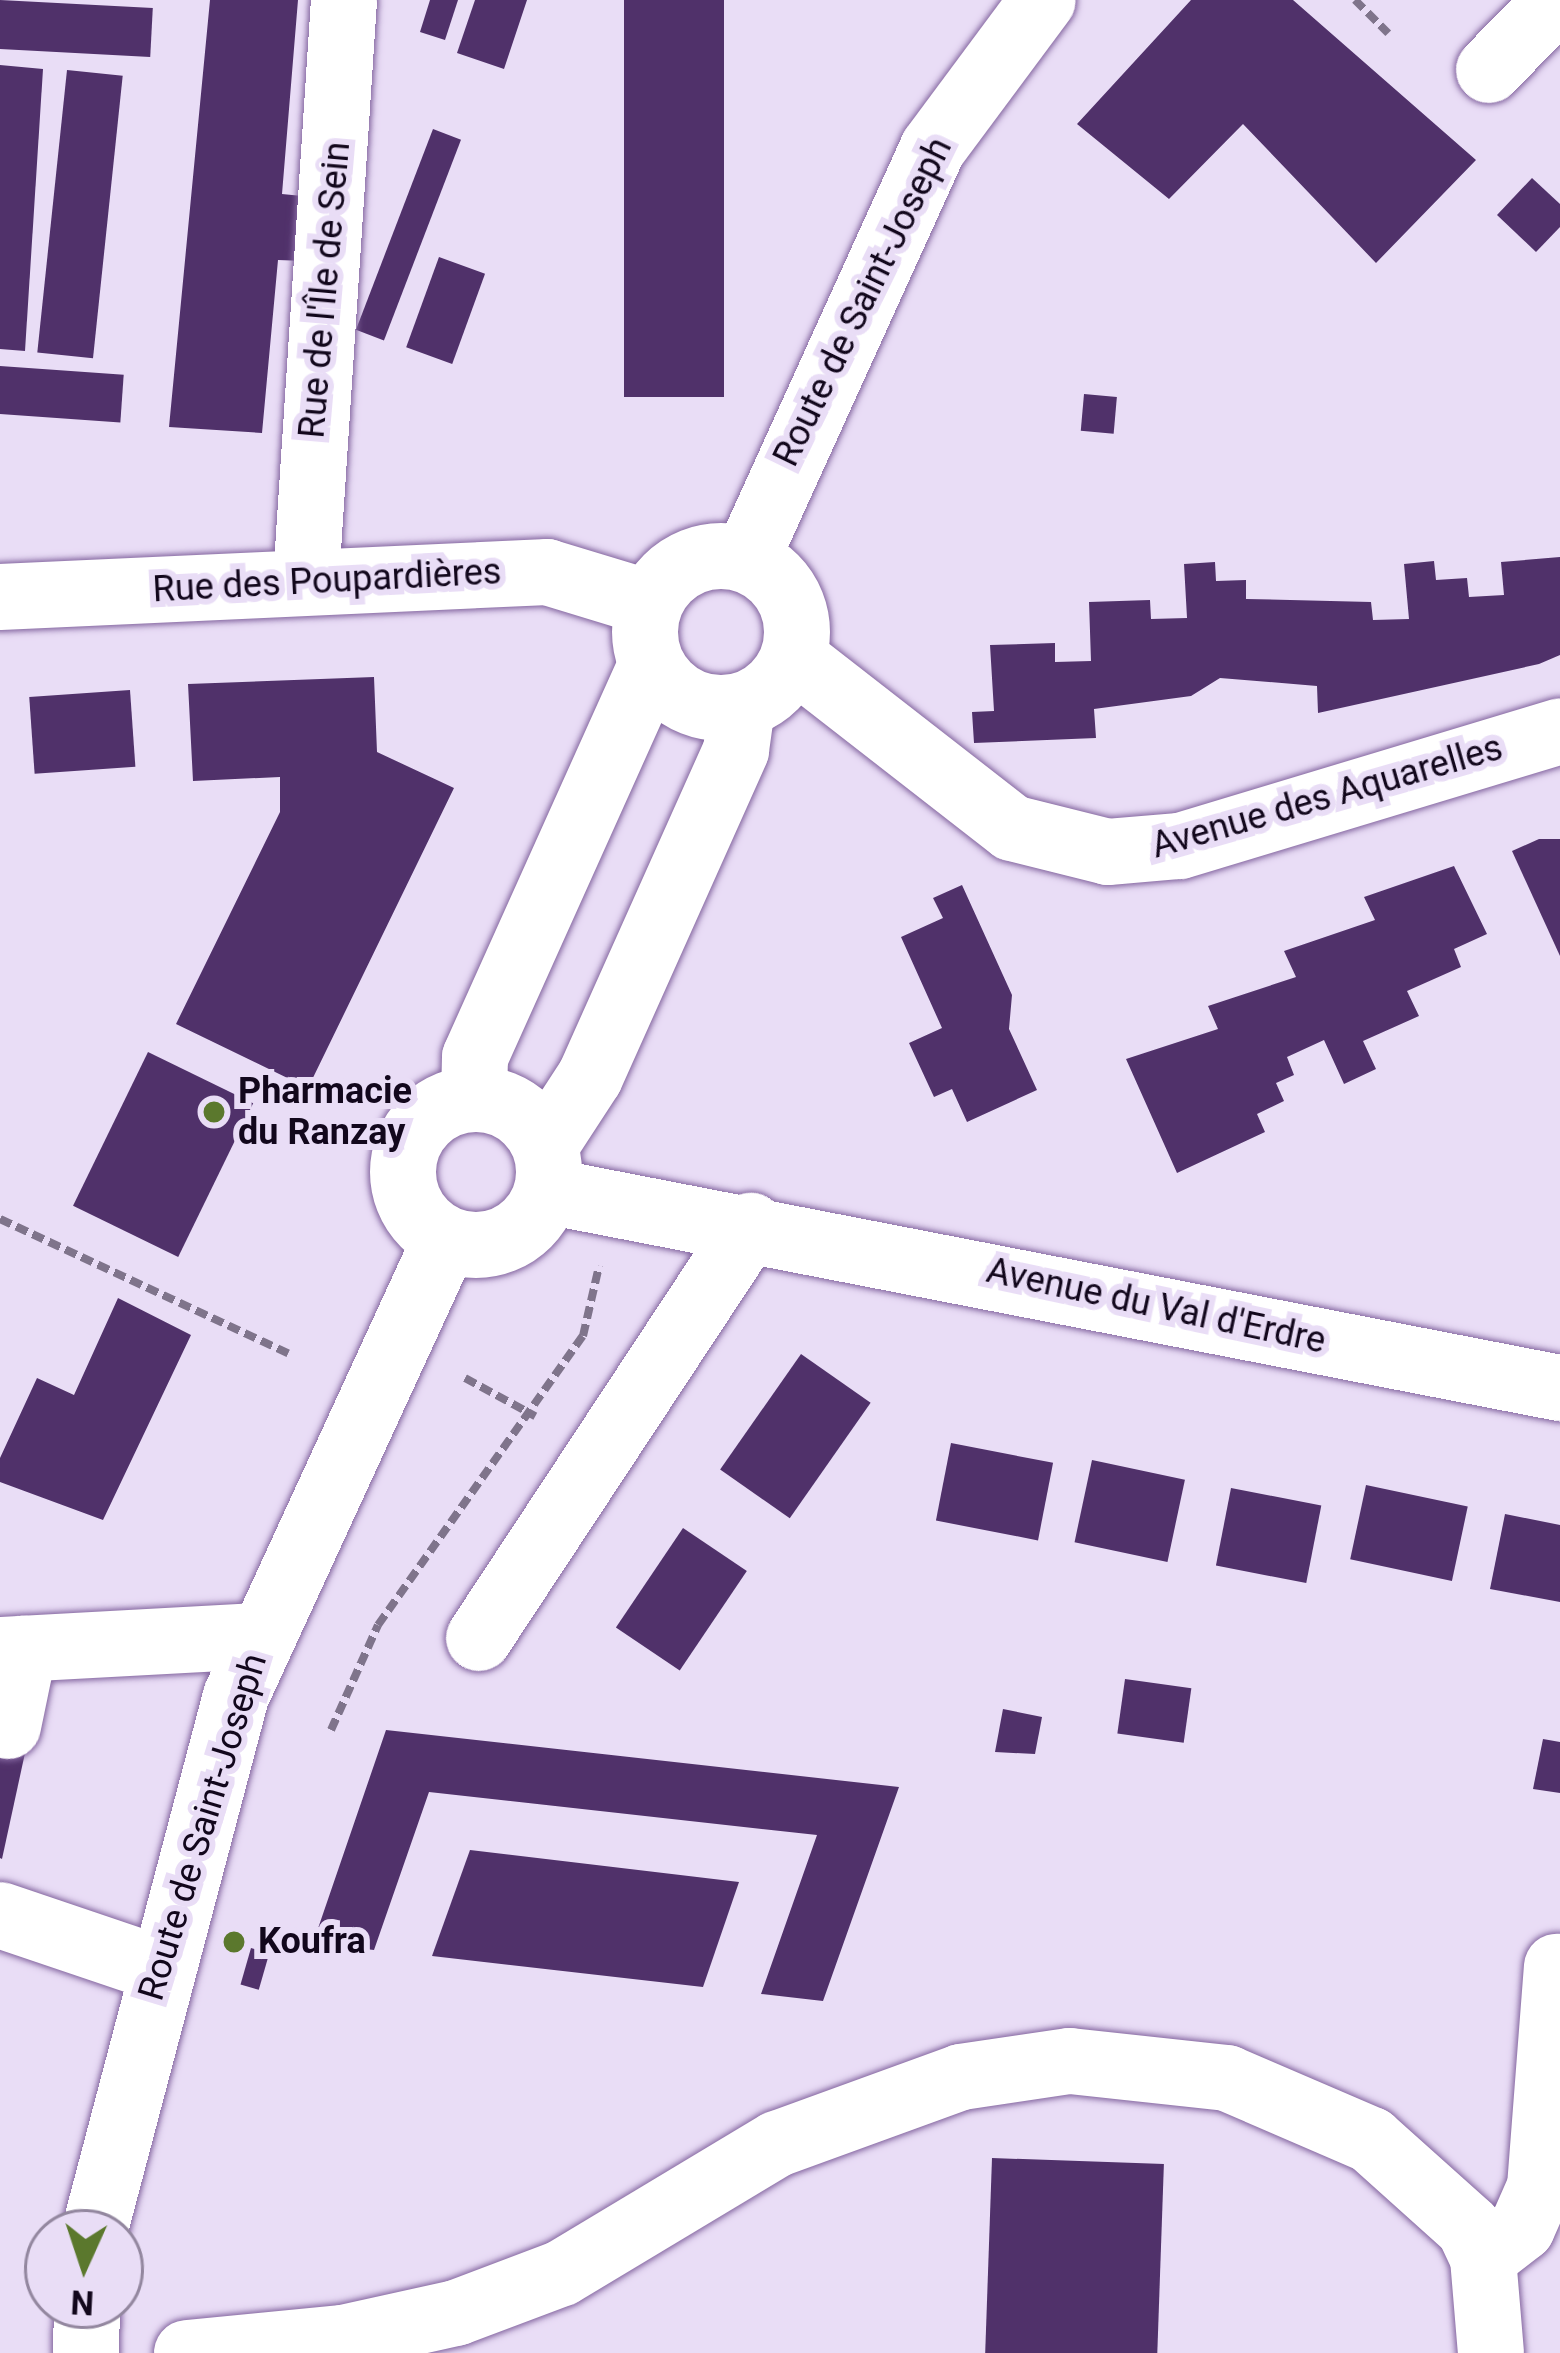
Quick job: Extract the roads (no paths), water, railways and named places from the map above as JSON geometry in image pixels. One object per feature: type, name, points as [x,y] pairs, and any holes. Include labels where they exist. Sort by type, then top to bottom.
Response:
[{"type":"street","name":"Rue de l'Île de Sein","points":[[306,580],[344,0]]},
{"type":"street","name":"Route de Saint-Joseph","points":[[747,558],[933,148],[1043,0]]},
{"type":"street","points":[[1489,70],[1557,0]]},
{"type":"street","points":[[474,1098],[476,1057],[673,572],[708,555],[747,558],[781,582],[798,618],[795,659],[742,707],[736,750],[546,1168],[507,1238],[446,1239],[410,1206],[404,1157],[428,1115],[474,1098],[517,1111],[546,1168]]},
{"type":"street","name":"Rue des Poupardières","points":[[0,597],[547,572],[650,635]]},
{"type":"street","points":[[650,635],[674,694],[742,707]]},
{"type":"street","name":"Avenue des Aquarelles","points":[[795,659],[1012,828],[1108,852],[1180,846],[1560,731]]},
{"type":"street","name":"Avenue du Val d'Erdre","points":[[546,1168],[751,1226],[1560,1388]]},
{"type":"street","points":[[479,1638],[751,1226]]},
{"type":"street","name":"Route de Saint-Joseph","points":[[100,2209],[157,1968],[262,1636],[446,1239]]},
{"type":"street","points":[[8,1726],[12,1649],[262,1636]]},
{"type":"street","points":[[0,1915],[157,1968]]},
{"type":"street","points":[[1483,2258],[1522,2228],[1540,2186],[1557,1966]]},
{"type":"street","points":[[187,2353],[343,2338],[456,2313],[562,2273],[777,2144],[961,2077],[1070,2061],[1139,2061],[1302,2103],[1431,2188],[1483,2258],[1491,2353]]},
{"type":"place","name":"Pharmacie du Ranzay","points":[[214,1112]]},
{"type":"place","name":"Koufra","points":[[234,1942]]}]
